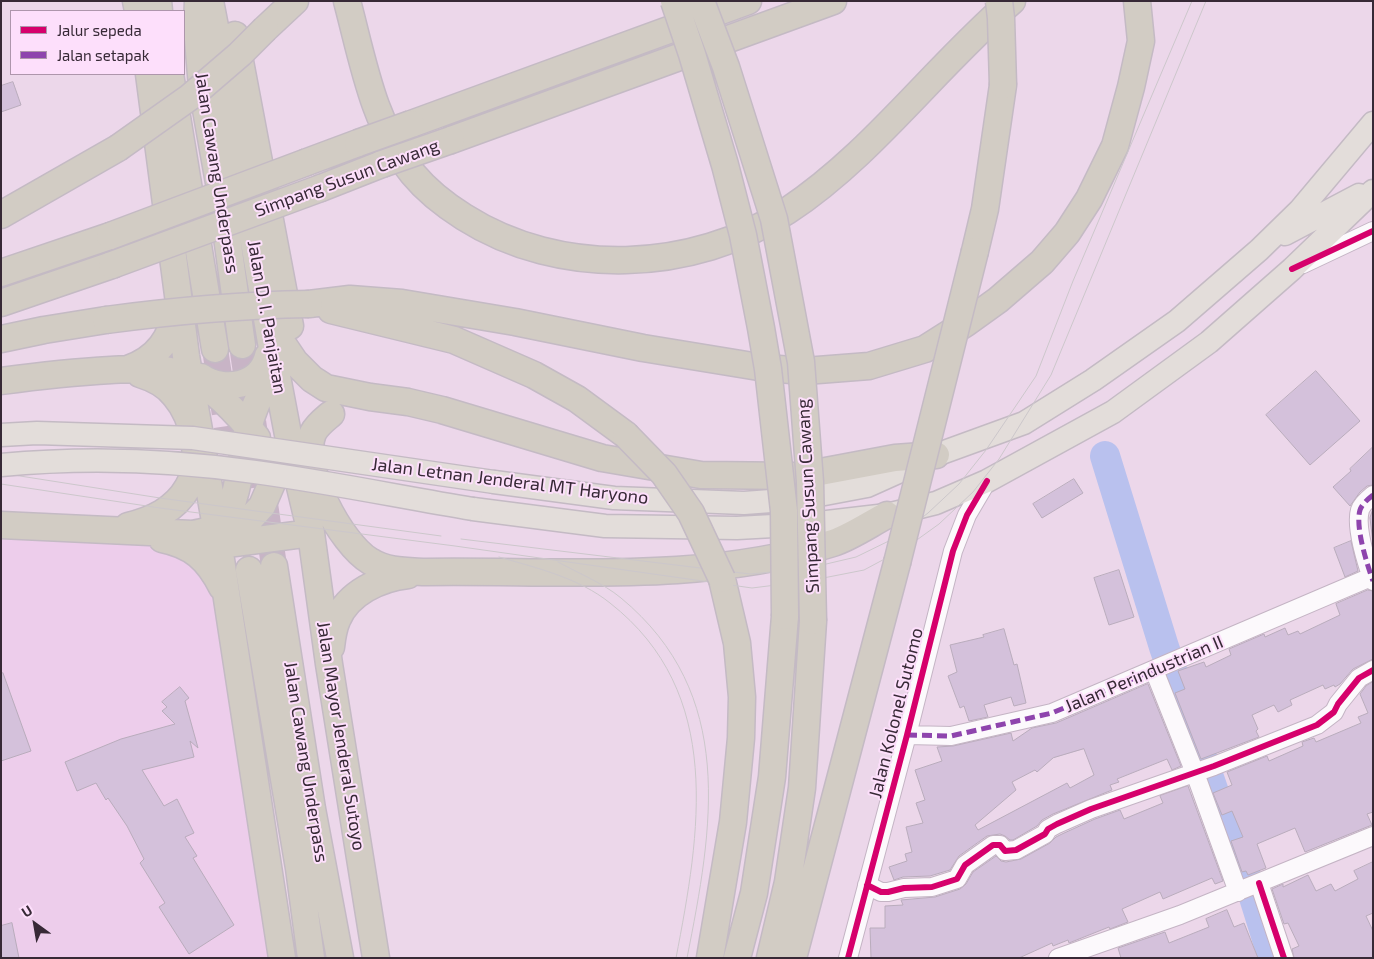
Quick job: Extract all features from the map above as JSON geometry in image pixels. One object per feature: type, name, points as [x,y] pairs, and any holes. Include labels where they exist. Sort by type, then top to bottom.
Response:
[{"type":"highway","name":"Jalan Cawang Underpass","points":[[198,1],[198,35],[202,87],[221,194],[242,345]]},
{"type":"highway","name":"Jalan D. I. Panjaitan","points":[[210,1],[236,135],[275,366],[284,455]]},
{"type":"highway","points":[[224,1],[239,54],[285,305],[295,342],[301,352],[320,371],[370,397]]},
{"type":"highway","points":[[265,30],[288,1]]},
{"type":"highway","points":[[1,214],[118,148],[190,97],[234,59],[295,1]]},
{"type":"highway","points":[[347,1],[379,117],[399,155],[413,175],[431,193],[477,225],[517,242],[557,254],[591,259],[628,260],[668,257],[719,244],[766,224],[790,210],[840,170],[1012,1]]},
{"type":"highway","name":"Simpang Susun Cawang","points":[[674,1],[726,165],[743,235],[768,369],[784,511],[785,616],[772,777],[754,893],[737,958]]},
{"type":"highway","name":"Simpang Susun Cawang","points":[[701,1],[726,67],[774,219],[801,362],[810,482],[813,621],[802,788],[788,882],[770,958]]},
{"type":"highway","name":"Simpang Susun Cawang","points":[[1,273],[110,236],[358,143],[748,1]]},
{"type":"highway","name":"Simpang Susun Cawang","points":[[1,303],[112,265],[382,164],[833,1]]},
{"type":"highway","points":[[793,958],[897,563],[985,209],[1003,84],[999,1]]},
{"type":"highway","points":[[1,340],[44,330],[163,312],[278,304],[308,304],[350,299],[402,303],[515,322],[660,351],[765,368],[804,371],[869,366],[925,349],[960,328],[998,300],[1042,262],[1067,233],[1089,199],[1115,146],[1127,104],[1141,41],[1137,1]]},
{"type":"highway","points":[[148,75],[188,366],[217,536],[282,958]]},
{"type":"highway","name":"Jalan Cawang Underpass","points":[[170,75],[215,349]]},
{"type":"highway","points":[[127,370],[141,365],[159,350],[166,340],[174,318],[176,278]]},
{"type":"highway","points":[[308,304],[454,340],[534,375],[577,399],[626,435],[664,474],[691,514],[722,579],[737,643],[742,698],[741,738],[732,822],[710,958]]},
{"type":"highway","points":[[1,381],[57,373],[156,370],[188,366],[207,382],[219,386],[239,384],[250,380],[264,366],[267,359],[268,327]]},
{"type":"highway","points":[[268,327],[295,362],[312,378],[332,390],[408,402],[442,410],[602,458],[701,475],[811,475],[895,458],[936,455]]},
{"type":"highway","name":"Jalan Mayor Jenderal Sutoyo","points":[[188,366],[248,426],[284,455],[294,488],[309,523],[329,664],[376,958]]},
{"type":"highway","points":[[217,536],[233,504],[248,426],[260,395],[275,366]]},
{"type":"highway","points":[[115,529],[138,523],[169,509],[188,488],[195,465],[191,427],[181,403],[162,383],[127,370]]},
{"type":"highway","points":[[217,536],[256,513],[266,498],[284,455],[308,425],[331,414],[363,403],[408,402]]},
{"type":"highway","points":[[331,414],[318,425],[310,443],[312,464],[319,487],[331,515],[348,541],[369,561],[380,567],[393,570],[426,572],[664,571],[747,562],[835,542],[887,515]]},
{"type":"highway","points":[[1,525],[192,534],[208,531],[217,536],[309,523]]},
{"type":"highway","points":[[115,529],[175,542],[191,549],[212,569],[225,592]]},
{"type":"highway","name":"Jalan Cawang Underpass","points":[[311,958],[262,568],[312,809],[340,958]]},
{"type":"highway","points":[[329,664],[335,625],[343,609],[350,601],[372,585],[402,575],[426,572]]},
{"type":"main road","name":"Jalan Letnan Jenderal MT Haryono","points":[[1,435],[38,433],[193,438],[614,498],[744,503],[798,500],[867,486],[936,455],[1024,423],[1093,380],[1177,320],[1259,250],[1300,210],[1373,123]]},
{"type":"main road","name":"Jalan Letnan Jenderal MT Haryono","points":[[1,465],[30,462],[141,461],[255,472],[473,509],[605,526],[728,528],[810,524],[887,515],[936,503],[987,481],[1114,412],[1209,342],[1292,269],[1373,189]]},
{"type":"main road","points":[[1259,250],[1287,233],[1373,189]]},
{"type":"street","points":[[1292,269],[1373,231]]},
{"type":"street","name":"Jalan Kolonel Sutomo","points":[[848,958],[953,551],[967,515],[987,481]]},
{"type":"street","points":[[1372,579],[1359,521],[1360,509],[1373,495]]},
{"type":"street","name":"Jalan Perindustrian II","points":[[907,735],[951,736],[1052,713],[1372,579]]},
{"type":"street","points":[[1158,668],[1203,770],[1248,888],[1284,958]]},
{"type":"street","points":[[867,885],[881,892],[888,892],[904,888],[932,887],[957,878],[965,865],[993,845],[1000,845],[1005,851],[1016,850],[1057,824],[1091,809],[1203,770],[1317,725],[1334,712],[1338,704],[1359,678],[1373,670]]},
{"type":"street","points":[[1058,958],[1180,915],[1373,836]]},
{"type":"shaded area","points":[[1,526],[115,529],[212,569],[282,958],[1,958]]},
{"type":"building","points":[[13,82],[21,105],[1,112],[1,86]]},
{"type":"building","points":[[1316,371],[1360,421],[1310,465],[1266,415]]},
{"type":"building","points":[[1373,447],[1373,485],[1367,486],[1360,492],[1350,506],[1333,487]]},
{"type":"building","points":[[1074,479],[1083,493],[1042,518],[1033,504]]},
{"type":"building","points":[[1373,509],[1373,543],[1370,518]]},
{"type":"building","points":[[1351,541],[1358,571],[1345,577],[1334,548]]},
{"type":"building","points":[[1119,570],[1134,617],[1109,625],[1094,578]]},
{"type":"building","points":[[1368,590],[1373,591],[1373,659],[1353,669],[1335,687],[1334,685],[1325,689],[1323,685],[1290,700],[1292,705],[1278,712],[1274,705],[1252,715],[1259,737],[1201,759],[1175,693],[1185,689],[1178,671],[1204,662],[1206,667],[1231,655],[1229,649],[1264,634],[1265,637],[1285,628],[1288,635],[1298,631],[1300,634],[1340,615],[1336,604]]},
{"type":"building","points":[[1004,629],[1014,665],[1017,664],[1026,703],[1014,706],[1011,697],[984,705],[988,717],[969,721],[964,706],[960,708],[948,676],[957,672],[950,645],[984,637],[983,635]]},
{"type":"building","points":[[3,673],[31,751],[1,761],[1,674]]},
{"type":"building","points":[[1373,682],[1373,812],[1367,814],[1372,825],[1305,852],[1295,828],[1257,844],[1266,868],[1248,875],[1246,871],[1242,872],[1231,841],[1243,837],[1232,811],[1222,815],[1213,793],[1232,785],[1227,772],[1267,756],[1269,761],[1303,746],[1302,742],[1314,738],[1316,742],[1361,723],[1358,717],[1368,713],[1360,694],[1366,686]]},
{"type":"building","points":[[1148,684],[1181,766],[1172,770],[1167,759],[1117,779],[1119,782],[1110,785],[1112,790],[1053,814],[1013,840],[1000,834],[987,836],[959,856],[950,870],[930,876],[903,877],[894,880],[889,867],[907,861],[905,854],[912,852],[906,827],[923,823],[916,803],[925,800],[915,770],[942,761],[937,747],[953,746],[1011,733],[1013,741],[1032,728],[1056,723]],"holes":[[[1084,749],[1094,775],[1070,788],[1067,783],[978,830],[975,825],[1016,790],[1012,782],[1035,770],[1037,772],[1053,758]]]},
{"type":"building","points":[[180,687],[189,698],[185,701],[198,748],[190,741],[194,757],[142,770],[164,806],[177,799],[194,833],[185,837],[197,856],[193,858],[234,925],[189,954],[159,907],[165,903],[140,863],[144,859],[127,826],[108,798],[106,800],[96,783],[77,791],[65,762],[121,739],[175,724],[162,711],[167,707],[162,702]]},
{"type":"building","points":[[1188,786],[1223,881],[1215,884],[1212,878],[1163,899],[1160,892],[1122,909],[1128,922],[1110,929],[1109,927],[1069,943],[1068,940],[1053,946],[1052,943],[1019,958],[871,958],[870,928],[885,928],[885,906],[903,905],[901,900],[935,897],[960,889],[966,884],[973,872],[996,856],[1001,861],[1006,862],[1021,859],[1050,843],[1056,837],[1095,819],[1120,810],[1124,819],[1163,803],[1160,796]]},
{"type":"building","points":[[1373,862],[1373,913],[1366,916],[1373,931],[1373,958],[1294,958],[1292,949],[1299,946],[1288,923],[1284,924],[1272,889],[1283,884],[1283,887],[1308,875],[1316,891],[1331,884],[1335,891],[1358,879],[1354,871]]},
{"type":"building","points":[[1227,910],[1234,927],[1244,923],[1258,958],[1121,958],[1118,948],[1165,932],[1169,943],[1209,927],[1206,919]]},
{"type":"building","points":[[12,923],[19,958],[1,958],[1,926]]},
{"type":"waterway","points":[[1105,456],[1164,647],[1228,833],[1252,891],[1273,958]]},
{"type":"tunnel","points":[[242,345],[274,566]]},
{"type":"tunnel","points":[[215,349],[233,468]]},
{"type":"tram line","points":[[461,539],[750,574],[805,569],[856,557],[897,537],[928,513],[959,484],[986,450],[1036,376],[1073,281],[1192,1]]},
{"type":"tram line","points":[[1,484],[160,508],[455,546],[752,588],[808,581],[864,570],[907,547],[939,524],[973,492],[999,459],[1051,375],[1206,1]]},
{"type":"tram line","points":[[1,473],[160,498],[441,536]]},
{"type":"tram line","points":[[499,557],[571,580],[598,594],[647,639],[672,679],[688,722],[695,767],[696,814],[692,862],[676,958]]},
{"type":"tram line","points":[[558,562],[598,583],[621,598],[658,636],[684,676],[700,720],[707,765],[708,812],[704,860],[687,958]]},
{"type":"marked path","points":[[1373,495],[1362,506],[1359,517],[1362,546],[1373,581]]},
{"type":"marked path","points":[[907,735],[951,736],[1052,713],[1154,670]]},
{"type":"cycle path","points":[[1292,269],[1373,231]]},
{"type":"cycle path","points":[[848,958],[953,551],[967,515],[987,481]]},
{"type":"cycle path","points":[[867,885],[881,892],[888,892],[904,888],[932,887],[957,879],[965,865],[993,845],[1000,845],[1005,851],[1016,850],[1045,834],[1048,829],[1057,824],[1091,809],[1214,766],[1317,725],[1334,712],[1338,704],[1359,678],[1373,670]]},
{"type":"cycle path","points":[[1259,883],[1284,958]]}]
